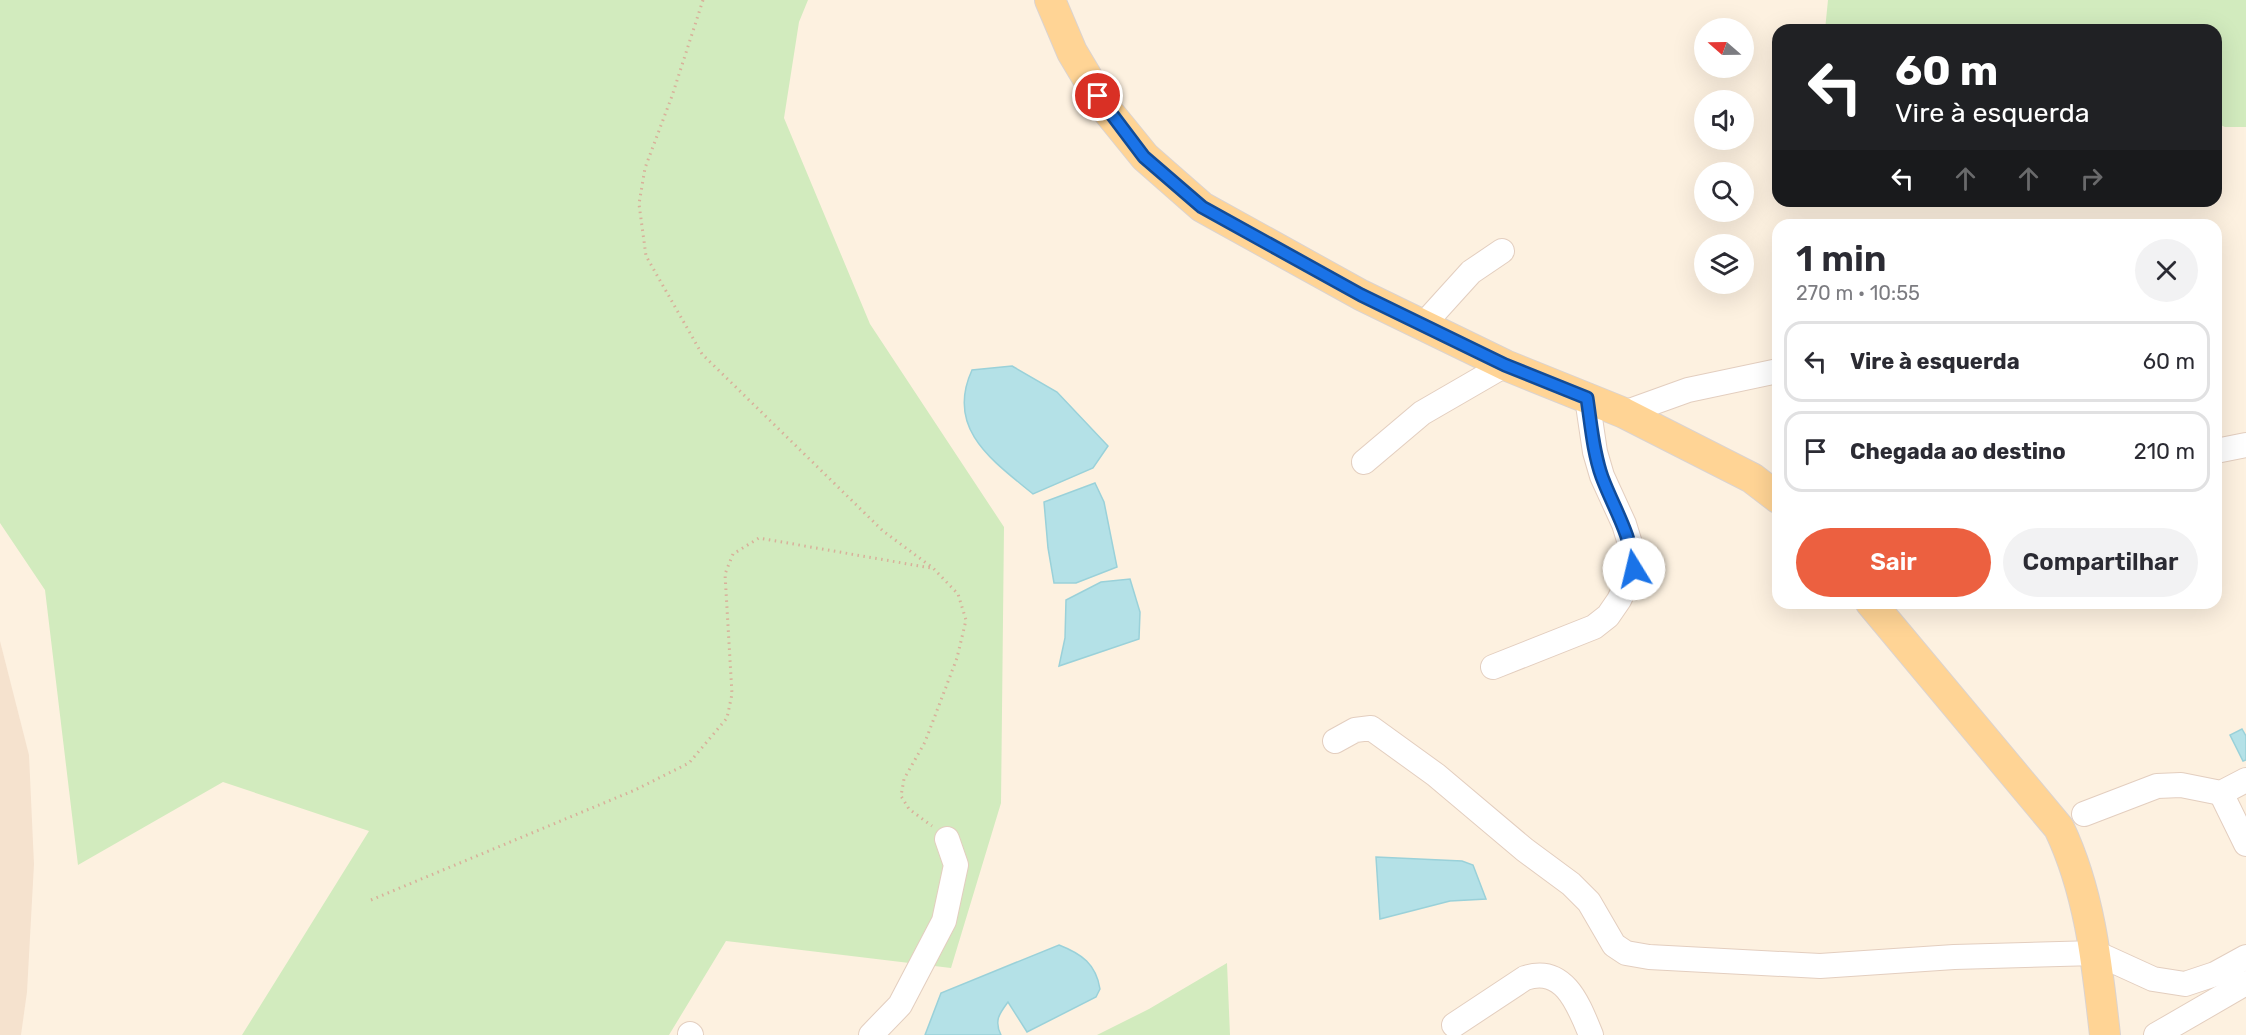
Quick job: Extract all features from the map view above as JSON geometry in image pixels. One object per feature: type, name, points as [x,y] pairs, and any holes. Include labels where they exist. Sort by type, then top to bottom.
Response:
[{"type":"main road","points":[[1050,0],[1055,19],[1089,82],[1144,157],[1166,179],[1202,207],[1277,251],[1505,365],[1624,413],[1765,477]]},
{"type":"main road","points":[[1876,609],[2059,828],[2071,852],[2096,953],[2105,1035]]},
{"type":"street","points":[[1424,325],[1471,272],[1502,251]]},
{"type":"street","points":[[1364,462],[1422,413],[1505,365]]},
{"type":"street","points":[[1624,413],[1688,390],[1772,372]]},
{"type":"street","points":[[1493,667],[1594,627],[1608,616],[1619,600],[1634,569],[1632,550],[1624,524],[1599,468],[1587,398]]},
{"type":"street","points":[[2222,451],[2246,445]]},
{"type":"street","points":[[1335,741],[1355,730],[1371,728],[1436,775],[1525,850],[1571,884],[1589,902],[1614,945],[1626,953],[1649,957],[1820,966],[1954,957],[2096,953],[2153,979],[2185,984],[2215,974],[2246,957]]},
{"type":"street","points":[[2084,814],[2157,786],[2181,785],[2221,793],[2246,780]]},
{"type":"street","points":[[2221,793],[2246,844]]},
{"type":"street","points":[[871,1035],[900,1005],[944,921],[956,865],[947,839]]},
{"type":"street","points":[[1454,1024],[1526,978],[1536,975],[1561,983],[1574,995],[1591,1035]]},
{"type":"street","points":[[2156,1035],[2246,983]]},
{"type":"path","points":[[703,0],[672,96],[645,168],[639,204],[646,256],[702,354],[883,531],[933,568],[958,594],[966,620],[957,658],[925,742],[904,779],[901,796],[909,809],[947,839]]},
{"type":"path","points":[[371,900],[635,790],[689,763],[727,718],[732,694],[725,574],[733,554],[745,545],[759,538],[933,568]]},
{"type":"shaded area","points":[[0,641],[29,755],[34,864],[27,992],[21,1035],[0,1035]]},
{"type":"green space","points":[[0,0],[808,0],[799,22],[784,118],[870,324],[1004,527],[1001,803],[951,968],[726,941],[669,1035],[242,1035],[369,831],[223,782],[78,865],[45,590],[0,523]]},
{"type":"green space","points":[[1828,0],[2246,0],[2246,127],[2222,126],[2222,24],[1826,24]]},
{"type":"green space","points":[[1227,963],[1230,1035],[1097,1035],[1149,1009]]},
{"type":"water","points":[[1012,366],[1057,392],[1108,446],[1093,468],[1033,494],[989,456],[977,442],[969,426],[965,410],[965,391],[972,370]]},
{"type":"water","points":[[1095,483],[1104,502],[1117,567],[1076,583],[1054,583],[1044,502]]},
{"type":"water","points":[[1130,579],[1140,612],[1139,639],[1059,666],[1065,638],[1066,600],[1101,582]]},
{"type":"water","points":[[2242,729],[2246,736],[2246,760],[2243,761],[2230,735]]},
{"type":"water","points":[[1376,857],[1462,861],[1473,865],[1486,899],[1450,901],[1380,919]]},
{"type":"water","points":[[1059,945],[1075,952],[1091,966],[1100,989],[1096,997],[1027,1032],[1008,1002],[998,1018],[1001,1035],[925,1035],[941,993]]},
{"type":"route","points":[[1098,96],[1144,157],[1166,179],[1202,207],[1277,251],[1361,295],[1505,365],[1587,398],[1595,452],[1602,476],[1624,524],[1632,550],[1634,569]]}]
